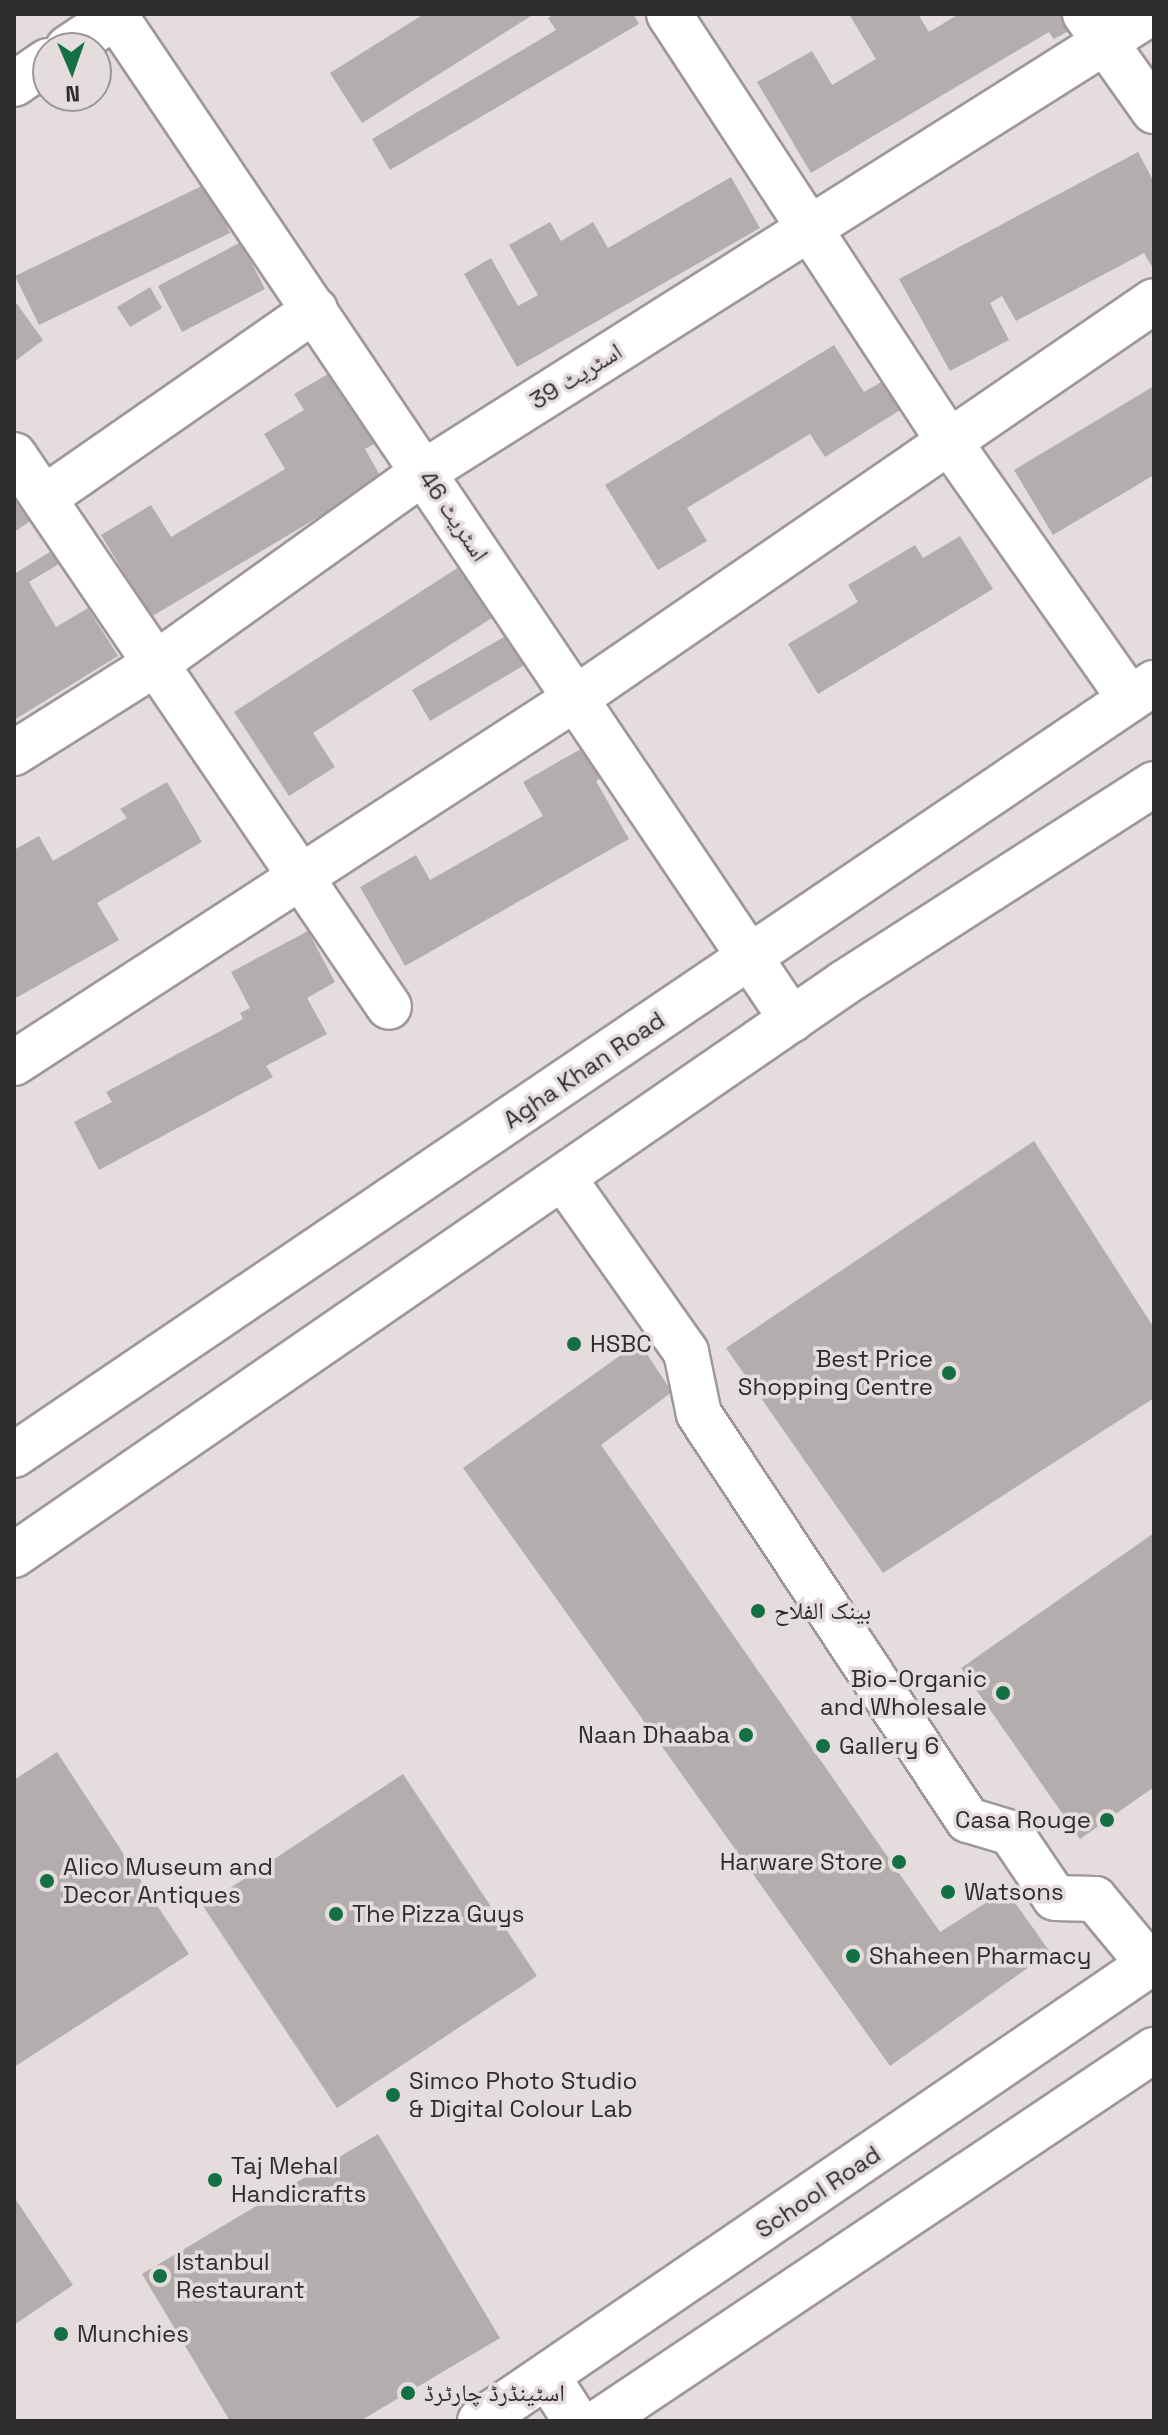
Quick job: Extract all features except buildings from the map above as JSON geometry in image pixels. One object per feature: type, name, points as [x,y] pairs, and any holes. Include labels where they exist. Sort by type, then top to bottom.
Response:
[{"type":"street","points":[[669,14],[812,227],[946,437],[1142,691]]},
{"type":"street","name":"اسٹریٹ 39","points":[[14,753],[157,663],[424,472],[812,227],[1094,28],[1149,14]]},
{"type":"street","points":[[91,32],[116,15]]},
{"type":"street","name":"اسٹریٹ 46","points":[[116,15],[792,1020]]},
{"type":"street","points":[[1094,28],[1154,111]]},
{"type":"street","points":[[14,84],[32,72]]},
{"type":"street","points":[[14,1063],[576,698],[946,437],[1154,301]]},
{"type":"street","points":[[44,498],[315,310]]},
{"type":"street","points":[[14,455],[157,663],[296,880],[389,1007]]},
{"type":"street","name":"Agha Khan Road","points":[[14,1455],[1142,691]]},
{"type":"street","points":[[14,1555],[792,1020],[1154,784]]},
{"type":"street","points":[[564,1179],[686,1352],[699,1414],[968,1820],[1011,1833],[1055,1898],[1095,1899],[1151,1963]]},
{"type":"street","name":"School Road","points":[[480,2421],[1151,1963]]},
{"type":"street","points":[[600,2421],[1154,2050]]},
{"type":"street","points":[[547,2376],[576,2421]]},
{"type":"place","name":"HSBC","points":[[574,1344]]},
{"type":"place","name":"Best Price Shopping Centre","points":[[949,1373]]},
{"type":"place","name":"بینک الفلاح","points":[[758,1611]]},
{"type":"place","name":"Bio-Organic and Wholesale","points":[[1003,1693]]},
{"type":"place","name":"Naan Dhaaba","points":[[746,1735]]},
{"type":"place","name":"Gallery 6","points":[[823,1746]]},
{"type":"place","name":"Casa Rouge","points":[[1107,1820]]},
{"type":"place","name":"Harware Store","points":[[899,1862]]},
{"type":"place","name":"Alico Museum and Decor Antiques","points":[[47,1881]]},
{"type":"place","name":"Watsons","points":[[948,1892]]},
{"type":"place","name":"The Pizza Guys","points":[[336,1914]]},
{"type":"place","name":"Shaheen Pharmacy","points":[[853,1956]]},
{"type":"place","name":"Simco Photo Studio & Digital Colour Lab","points":[[393,2095]]},
{"type":"place","name":"Taj Mehal Handicrafts","points":[[215,2180]]},
{"type":"place","name":"Istanbul Restaurant","points":[[160,2276]]},
{"type":"place","name":"Munchies","points":[[61,2334]]},
{"type":"place","name":"اسٹینڈرڈ چارٹرڈ","points":[[408,2393]]}]
